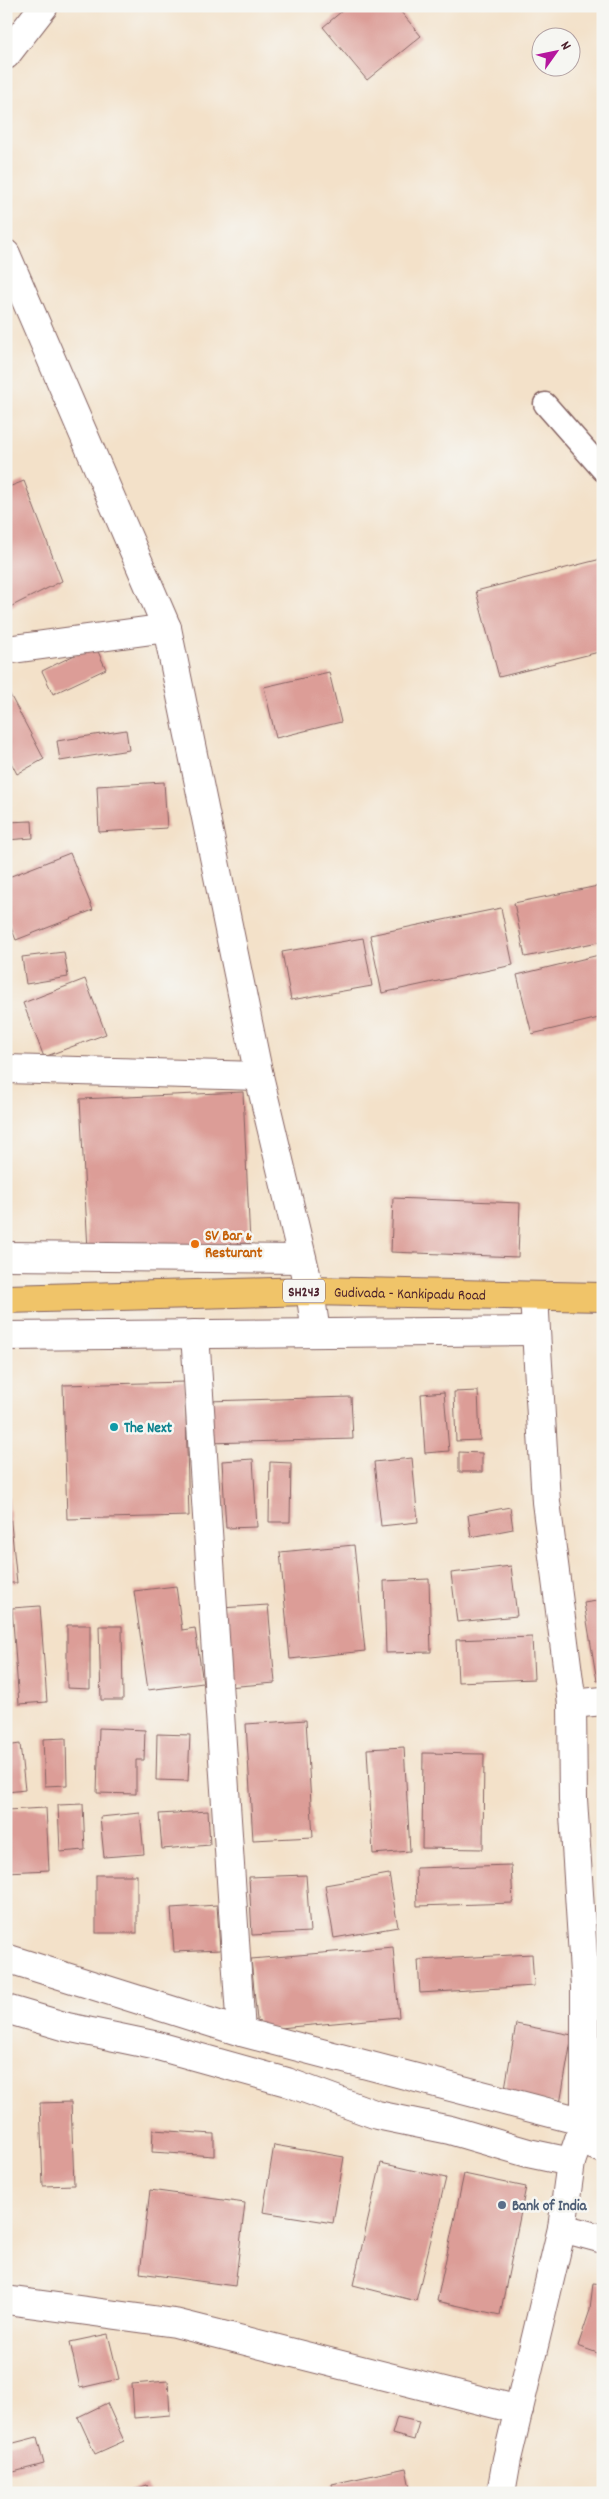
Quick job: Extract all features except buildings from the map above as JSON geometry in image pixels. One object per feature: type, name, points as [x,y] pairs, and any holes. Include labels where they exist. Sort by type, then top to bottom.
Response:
[{"type":"main road","name":"Gudivada - Kankipadu Road","points":[[6,1299],[310,1291],[603,1297]]},
{"type":"street","points":[[6,56],[44,6]]},
{"type":"street","points":[[6,254],[167,628],[259,1076],[310,1291],[316,1333]]},
{"type":"street","points":[[6,650],[167,628]]},
{"type":"street","points":[[6,1069],[259,1076]]},
{"type":"street","points":[[6,1256],[302,1259]]},
{"type":"street","points":[[501,2493],[518,2410],[584,2143],[585,1988],[573,1799],[572,1704],[546,1502],[534,1296]]},
{"type":"street","points":[[6,1336],[535,1331]]},
{"type":"street","points":[[195,1334],[241,2032]]},
{"type":"street","points":[[572,1704],[603,1701]]},
{"type":"street","points":[[6,1958],[584,2143]]},
{"type":"street","points":[[6,2009],[68,2027],[158,2046],[269,2077],[377,2115],[450,2130],[528,2153],[584,2143]]},
{"type":"street","points":[[562,2228],[603,2239]]},
{"type":"street","points":[[6,2300],[175,2323],[518,2410]]},
{"type":"lane","points":[[545,404],[603,470]]},
{"type":"place","name":"SV Bar & Resturant","points":[[195,1244]]},
{"type":"place","name":"The Next","points":[[114,1427]]},
{"type":"place","name":"Bank of India","points":[[502,2205]]}]
